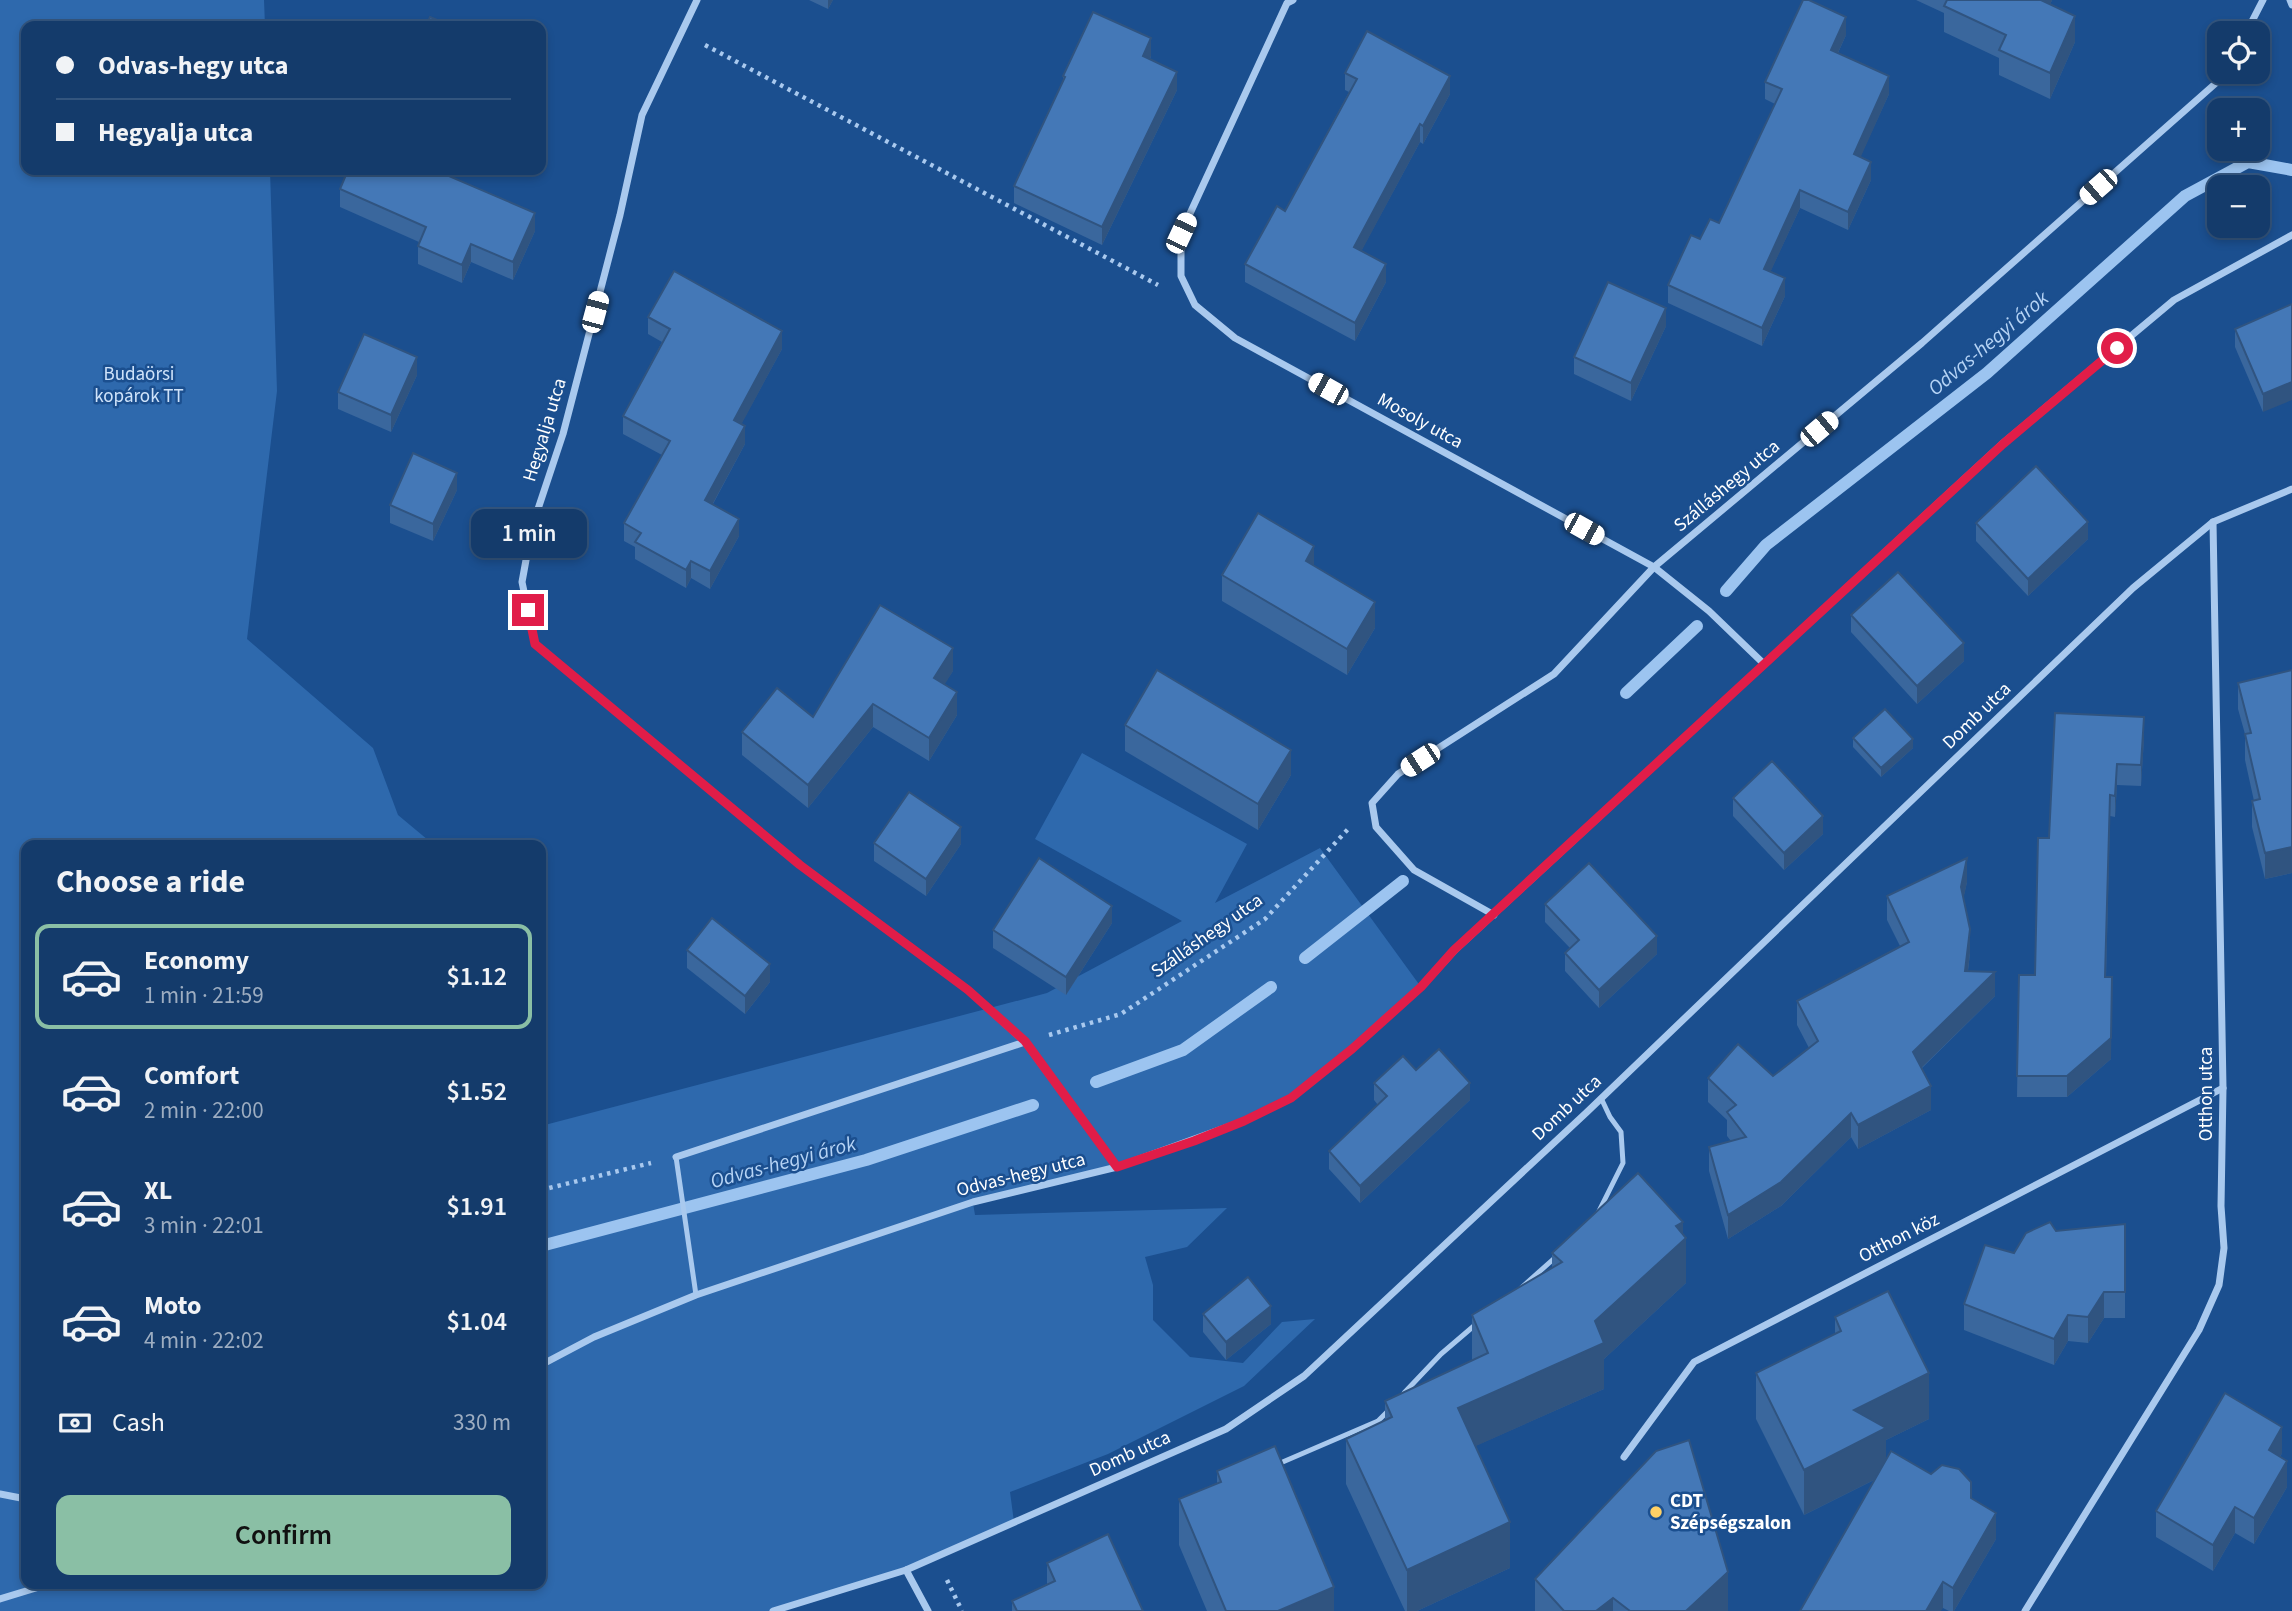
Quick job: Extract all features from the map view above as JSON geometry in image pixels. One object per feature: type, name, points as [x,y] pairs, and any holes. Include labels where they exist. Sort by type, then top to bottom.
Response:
[{"type":"street","name":"Hegyalja utca","points":[[697,0],[642,115],[620,215],[563,434],[532,527],[522,582],[535,644],[800,865],[968,990],[1025,1041],[1117,1167]]},
{"type":"street","name":"Mosoly utca","points":[[1293,0],[1287,4],[1181,233],[1181,276],[1195,305],[1235,338],[1654,567],[1709,611],[1763,663]]},
{"type":"street","points":[[2252,21],[2263,0]]},
{"type":"street","name":"Szálláshegy utca","points":[[1372,803],[1398,774],[1554,674],[1654,567],[1922,344],[2215,84]]},
{"type":"street","name":"Odvas-hegy utca","points":[[546,1362],[594,1337],[696,1294],[973,1202],[1117,1167],[1194,1141],[1291,1098],[1352,1049],[1421,987],[1454,950],[2003,444],[2174,300],[2292,235]]},
{"type":"street","name":"Domb utca","points":[[773,1611],[906,1570],[1226,1429],[1304,1376],[1601,1098],[2133,588],[2213,522],[2292,489]]},
{"type":"street","name":"Otthon utca","points":[[2025,1611],[2199,1330],[2219,1285],[2224,1248],[2221,1206],[2223,1088],[2213,522]]},
{"type":"street","points":[[1372,803],[1376,827],[1414,870],[1494,915]]},
{"type":"street","points":[[676,1157],[1025,1041]]},
{"type":"street","name":"Otthon köz","points":[[1624,1457],[1694,1362],[2223,1088]]},
{"type":"street","points":[[0,1494],[21,1498]]},
{"type":"street","points":[[906,1570],[928,1611]]},
{"type":"street","points":[[0,1599],[33,1589]]},
{"type":"lane","points":[[1593,1223],[1623,1163],[1620,1132],[1601,1098]]},
{"type":"lane","points":[[676,1157],[696,1294]]},
{"type":"lane","points":[[1512,1295],[1563,1250]]},
{"type":"lane","points":[[1277,1464],[1378,1422],[1441,1354],[1482,1320]]},
{"type":"path","points":[[683,33],[1195,305]]},
{"type":"path","name":"Szálláshegy utca","points":[[1025,1041],[1121,1014],[1265,919],[1372,803]]},
{"type":"path","points":[[546,1188],[676,1157]]},
{"type":"path","points":[[936,1557],[962,1611]]},
{"type":"green space","name":"Budaörsi kopárok TT","points":[[0,0],[264,0],[265,21],[21,21],[21,175],[270,175],[277,391],[247,639],[373,748],[398,815],[428,840],[21,840],[21,1589],[546,1589],[546,1125],[1047,993],[1182,921],[1035,839],[1082,753],[1247,844],[1215,903],[1320,848],[1421,987],[1291,1098],[1244,1121],[1117,1167],[973,1203],[975,1215],[1227,1208],[1187,1247],[1145,1257],[1153,1285],[1153,1320],[1190,1357],[1243,1363],[1282,1322],[1315,1319],[1244,1386],[1108,1454],[1010,1492],[1014,1522],[906,1570],[773,1611],[0,1611]]},
{"type":"building","points":[[1803,0],[1809,0],[1846,17],[1831,50],[1889,76],[1854,154],[1871,162],[1848,212],[1800,190],[1764,269],[1785,278],[1762,328],[1668,285],[1691,235],[1700,239],[1710,219],[1719,223],[1782,89],[1765,82]]},
{"type":"building","points":[[1947,0],[2041,0],[2075,16],[2050,73],[1999,50],[2006,35],[1944,6]]},
{"type":"building","points":[[1093,12],[1151,38],[1143,56],[1177,72],[1102,227],[1014,186]]},
{"type":"building","points":[[1367,31],[1450,76],[1423,126],[1420,124],[1354,247],[1386,264],[1355,323],[1245,264],[1277,206],[1285,211],[1357,79],[1345,73]]},
{"type":"building","points":[[346,175],[447,175],[535,213],[513,262],[471,244],[462,265],[418,246],[426,227],[340,189]]},
{"type":"building","points":[[674,271],[782,331],[734,420],[745,426],[705,500],[739,519],[710,571],[691,561],[686,570],[635,542],[641,533],[624,523],[670,441],[623,416],[670,329],[648,317]]},
{"type":"building","points":[[1608,282],[1666,308],[1631,383],[1574,357]]},
{"type":"building","points":[[2292,304],[2292,382],[2263,394],[2235,329]]},
{"type":"building","points":[[364,334],[417,357],[391,415],[338,392]]},
{"type":"building","points":[[413,453],[457,473],[433,524],[390,505]]},
{"type":"building","points":[[2036,466],[2088,522],[2028,579],[1976,523]]},
{"type":"building","points":[[1258,513],[1314,546],[1306,561],[1375,602],[1347,649],[1222,575]]},
{"type":"building","points":[[1898,572],[1964,643],[1917,686],[1851,615]]},
{"type":"building","points":[[880,605],[953,648],[934,678],[957,692],[929,738],[873,704],[808,785],[742,732],[777,688],[813,717]]},
{"type":"building","points":[[1157,670],[1291,750],[1258,804],[1125,725]]},
{"type":"building","points":[[2292,670],[2292,847],[2265,853],[2252,801],[2260,799],[2245,734],[2251,733],[2238,683]]},
{"type":"building","points":[[1885,709],[1913,739],[1881,768],[1853,738]]},
{"type":"building","points":[[2055,713],[2144,717],[2141,765],[2117,764],[2115,796],[2110,795],[2105,977],[2112,977],[2111,1038],[2067,1076],[2017,1076],[2019,975],[2035,975],[2038,838],[2049,838]]},
{"type":"building","points":[[1772,761],[1823,816],[1784,853],[1733,798]]},
{"type":"building","points":[[909,792],[961,827],[926,879],[874,843]]},
{"type":"building","points":[[1039,858],[1112,906],[1066,977],[993,930]]},
{"type":"building","points":[[1967,858],[1961,887],[1970,929],[1965,971],[1995,972],[1913,1052],[1931,1086],[1858,1125],[1851,1113],[1781,1182],[1728,1215],[1709,1147],[1746,1137],[1727,1112],[1736,1105],[1708,1078],[1738,1044],[1773,1076],[1818,1041],[1797,1001],[1909,942],[1887,896]]},
{"type":"building","points":[[1589,863],[1657,936],[1599,990],[1565,953],[1579,940],[1545,904]]},
{"type":"building","points":[[712,918],[770,964],[745,996],[687,950]]},
{"type":"building","points":[[1439,1049],[1470,1083],[1360,1186],[1329,1151],[1387,1096],[1374,1083],[1403,1056],[1416,1070]]},
{"type":"building","points":[[1638,1173],[1683,1222],[1676,1226],[1686,1238],[1595,1321],[1604,1343],[1458,1408],[1510,1522],[1407,1570],[1346,1439],[1392,1417],[1385,1401],[1488,1353],[1472,1315],[1562,1262],[1552,1253]]},
{"type":"building","points":[[2050,1222],[2056,1231],[2125,1224],[2125,1292],[2104,1292],[2088,1317],[2068,1315],[2054,1339],[1964,1304],[1985,1245],[2014,1253],[2026,1233]]},
{"type":"building","points":[[1248,1277],[1271,1306],[1226,1342],[1203,1314]]},
{"type":"building","points":[[1888,1291],[1929,1373],[1854,1410],[1886,1428],[1804,1470],[1756,1373],[1841,1331],[1835,1317]]},
{"type":"building","points":[[2225,1393],[2282,1427],[2269,1450],[2287,1461],[2254,1518],[2235,1507],[2213,1545],[2156,1511]]},
{"type":"building","points":[[1689,1440],[1728,1572],[1686,1611],[1630,1611],[1613,1598],[1596,1611],[1564,1611],[1535,1579],[1656,1451]]},
{"type":"building","points":[[1275,1446],[1334,1587],[1278,1611],[1226,1611],[1179,1499],[1221,1482],[1217,1471]]},
{"type":"building","points":[[1891,1451],[1931,1474],[1942,1465],[1959,1469],[1971,1482],[1971,1498],[1996,1513],[1953,1588],[1943,1582],[1926,1611],[1800,1611]]},
{"type":"building","points":[[1108,1534],[1143,1611],[1017,1611],[1012,1601],[1055,1581],[1047,1563]]},
{"type":"waterway","name":"Odvas-hegyi árok","points":[[1726,591],[1766,545],[1987,373],[2185,196],[2248,162],[2292,170]]},
{"type":"waterway","name":"Odvas-hegyi árok","points":[[1626,693],[1697,626]]},
{"type":"waterway","name":"Odvas-hegyi árok","points":[[1305,958],[1403,881]]},
{"type":"waterway","name":"Odvas-hegyi árok","points":[[1096,1082],[1183,1050],[1271,987]]},
{"type":"waterway","name":"Odvas-hegyi árok","points":[[546,1245],[866,1160],[1033,1105]]},
{"type":"place","name":"CDT Szépségszalon","points":[[1656,1512]]},
{"type":"route","points":[[528,610],[535,644],[800,865],[968,990],[1025,1041],[1117,1167],[1194,1141],[1291,1098],[1352,1049],[1421,987],[1454,950],[1783,645],[2003,444],[2117,348]]}]
